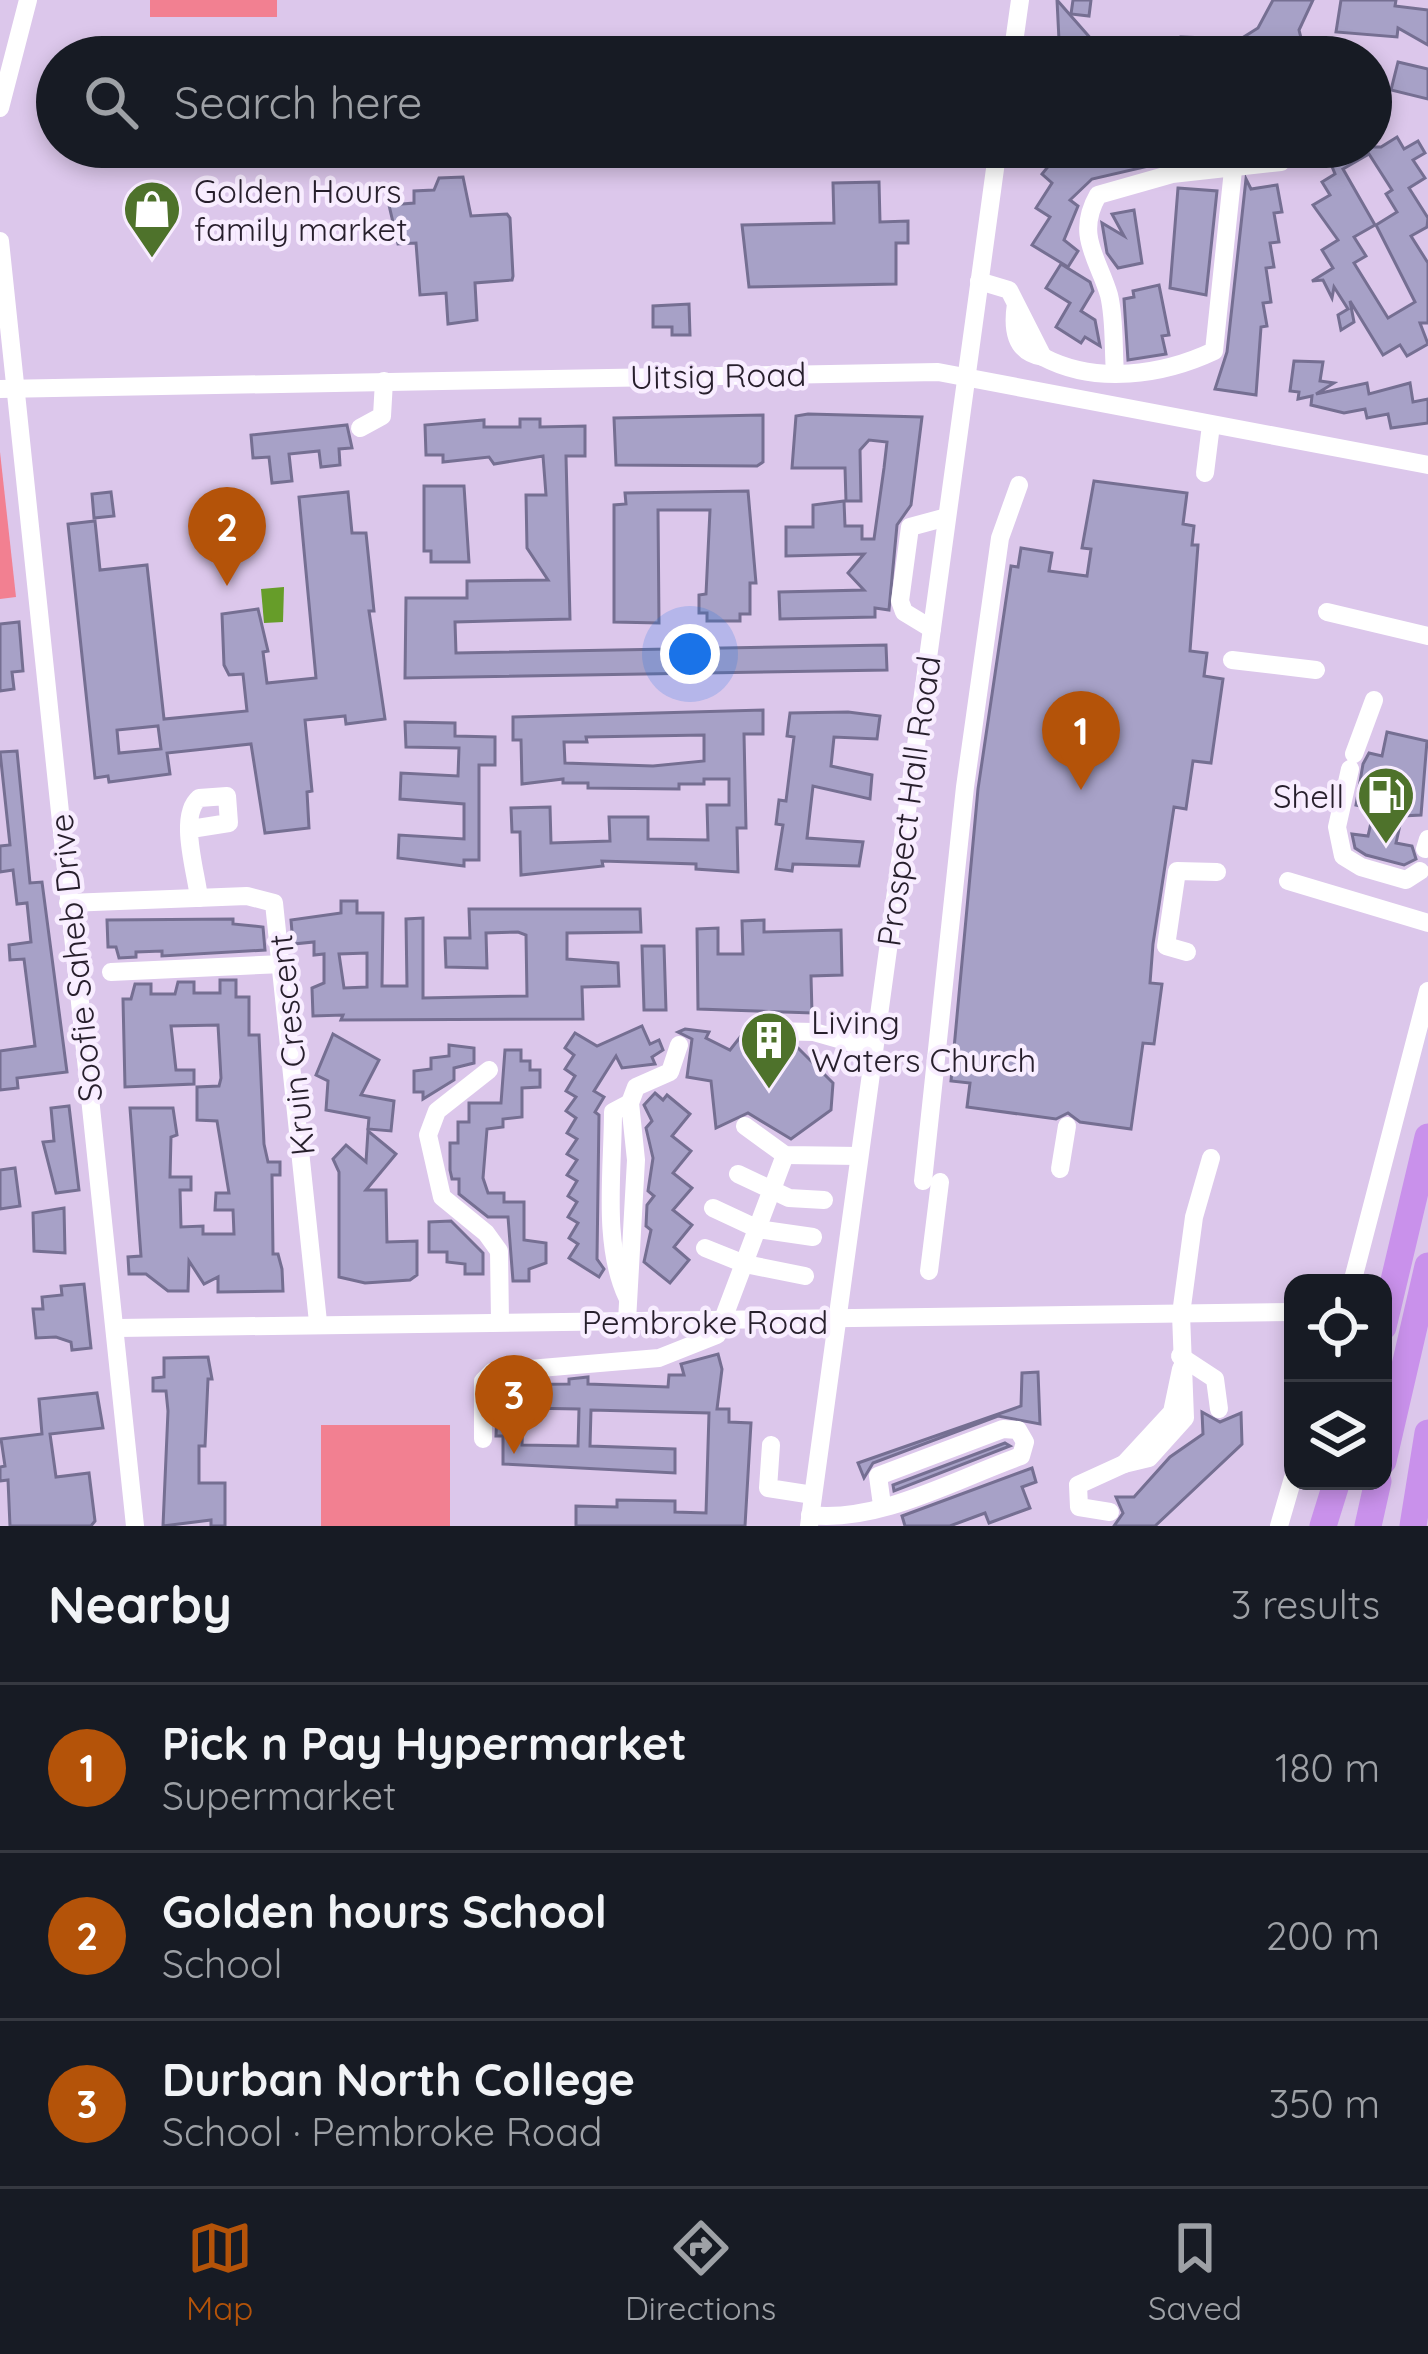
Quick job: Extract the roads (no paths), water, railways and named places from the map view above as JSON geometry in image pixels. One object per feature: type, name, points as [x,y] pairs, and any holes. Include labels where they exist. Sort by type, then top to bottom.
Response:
[{"type":"highway","points":[[1392,1289],[1428,1137]]},
{"type":"highway","points":[[1392,1422],[1428,1266]]},
{"type":"highway","points":[[1413,1526],[1428,1433]]},
{"type":"highway","points":[[1323,1526],[1334,1490]]},
{"type":"highway","points":[[1337,1526],[1346,1490]]},
{"type":"highway","points":[[1368,1526],[1376,1490]]},
{"type":"street","points":[[0,108],[28,0]]},
{"type":"street","points":[[1015,36],[1020,0]]},
{"type":"street","name":"Prospect Hall Road","points":[[811,1512],[995,168]]},
{"type":"street","points":[[1114,373],[1109,296],[1087,242],[1094,201],[1108,190],[1172,174],[1244,168]]},
{"type":"street","points":[[979,281],[1001,283],[1043,357],[1114,373],[1161,371],[1214,351],[1232,170]]},
{"type":"street","name":"Soofie Saheb Drive","points":[[0,241],[8,389],[118,1328],[135,1526]]},
{"type":"street","name":"Uitsig Road","points":[[8,389],[966,376],[1211,424],[1276,427],[1428,465]]},
{"type":"street","points":[[360,428],[382,416],[384,381]]},
{"type":"street","points":[[1204,473],[1211,424]]},
{"type":"street","points":[[929,1271],[964,787],[1000,538],[1019,485]]},
{"type":"street","points":[[932,629],[904,612],[900,601],[910,527],[947,517]]},
{"type":"street","points":[[1327,612],[1428,636]]},
{"type":"street","points":[[1232,660],[1316,670]]},
{"type":"street","points":[[1374,700],[1352,762],[1337,842],[1343,856],[1384,875],[1413,879],[1420,871]]},
{"type":"street","points":[[191,829],[199,898]]},
{"type":"street","points":[[1187,952],[1166,946],[1179,909],[1180,868],[1217,872]]},
{"type":"street","points":[[1376,906],[1384,875]]},
{"type":"street","points":[[1288,880],[1428,923]]},
{"type":"street","name":"Kruin Crescent","points":[[68,903],[268,899],[278,913],[318,1322]]},
{"type":"street","points":[[111,972],[283,964]]},
{"type":"street","points":[[1354,1274],[1428,991]]},
{"type":"street","points":[[768,1031],[814,1032],[874,1049]]},
{"type":"street","points":[[627,1321],[635,1225],[635,1122],[630,1103],[636,1087],[670,1072],[679,1046]]},
{"type":"street","points":[[489,1070],[436,1112],[428,1135],[442,1197],[486,1233],[499,1251],[500,1322]]},
{"type":"street","points":[[746,1126],[785,1155],[859,1156]]},
{"type":"street","points":[[1060,1169],[1067,1126]]},
{"type":"street","points":[[483,1439],[483,1381],[492,1372],[659,1358],[712,1339],[724,1320],[785,1155]]},
{"type":"street","points":[[1110,1512],[1077,1516],[1078,1486],[1124,1464],[1153,1442],[1174,1408],[1180,1314],[1194,1217],[1211,1158]]},
{"type":"street","points":[[738,1174],[771,1193],[824,1200]]},
{"type":"street","points":[[713,1208],[758,1229],[813,1237]]},
{"type":"street","points":[[705,1248],[746,1264],[805,1276]]},
{"type":"street","name":"Pembroke Road","points":[[118,1328],[1284,1312]]},
{"type":"street","points":[[1180,1363],[1216,1379],[1219,1409]]},
{"type":"street","points":[[771,1445],[768,1488],[811,1512],[839,1518],[882,1505],[1021,1456],[1025,1442],[1018,1430],[1004,1429],[878,1477],[882,1505]]},
{"type":"street","points":[[1279,1526],[1290,1490]]},
{"type":"place","name":"Golden Hours family market","points":[[152,260]]},
{"type":"place","name":"Golden hours School","points":[[227,586]]},
{"type":"place","name":"Pick n Pay Hypermarket","points":[[1081,790]]},
{"type":"place","name":"Shell","points":[[1386,846]]},
{"type":"place","name":"Living Waters Church","points":[[769,1091]]},
{"type":"place","name":"Durban North College","points":[[514,1454]]}]
